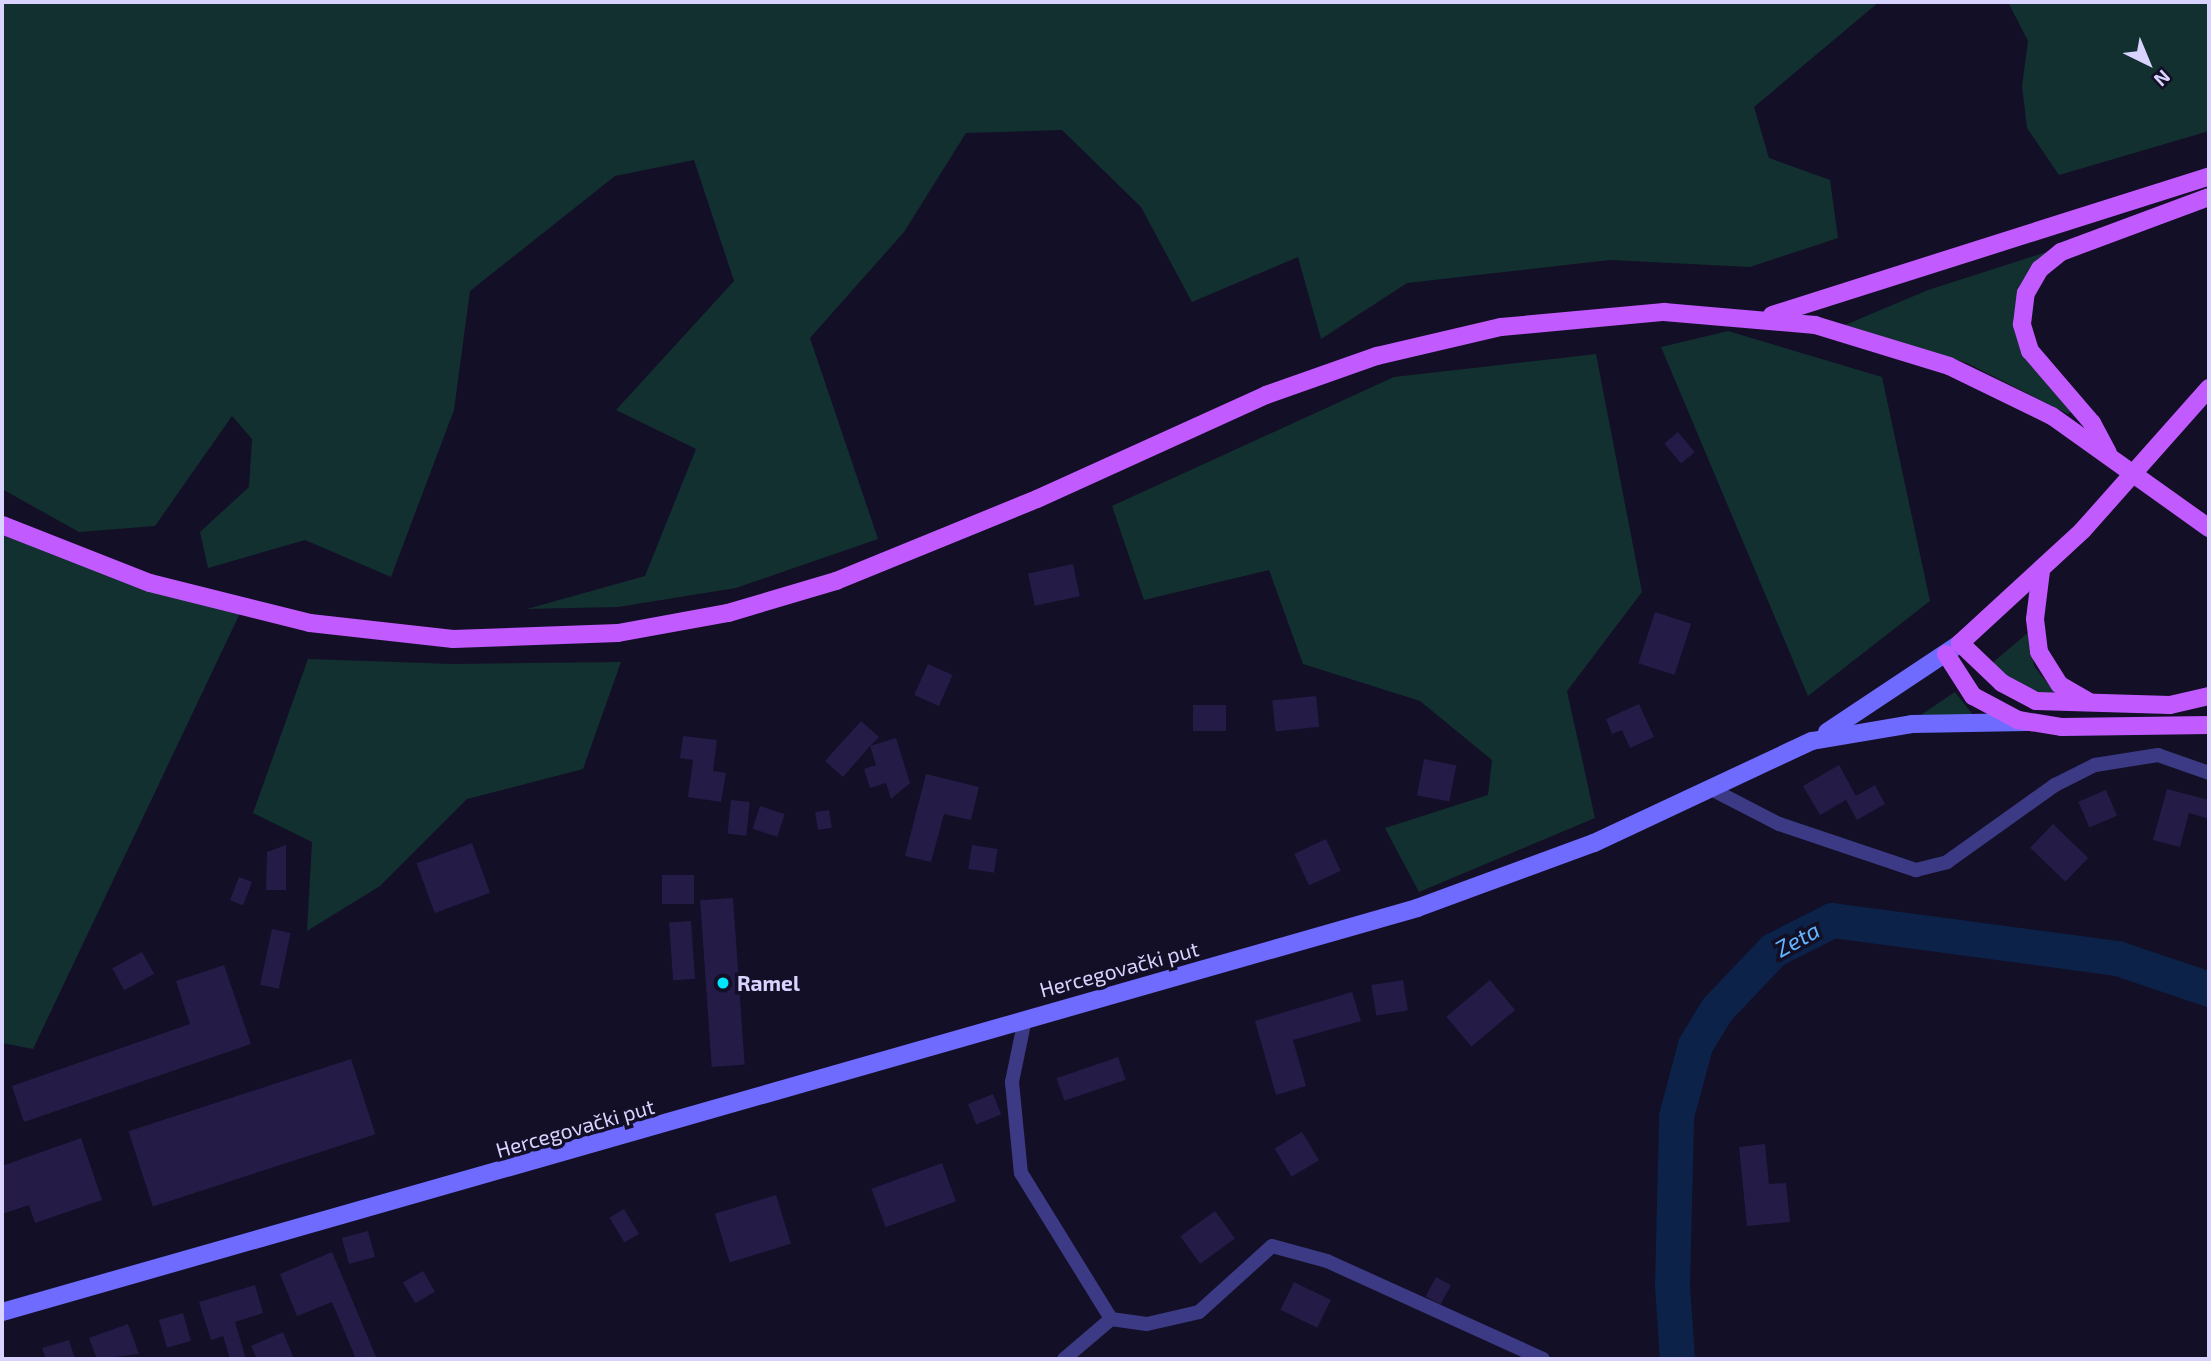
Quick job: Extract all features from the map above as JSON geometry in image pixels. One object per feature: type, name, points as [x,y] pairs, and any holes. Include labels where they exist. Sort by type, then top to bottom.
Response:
[{"type":"main road","points":[[1763,317],[2209,176]]},
{"type":"main road","points":[[2108,453],[2092,423],[2029,351],[2022,324],[2026,293],[2040,269],[2062,252],[2205,202]]},
{"type":"main road","points":[[2,525],[150,583],[310,623],[464,639],[618,633],[712,617],[836,581],[1037,499],[1266,395],[1377,356],[1472,332],[1580,317],[1664,312],[1763,317],[1864,337],[1949,366],[2052,416],[2188,510],[2209,528]]},
{"type":"main road","points":[[1812,741],[1953,649],[2041,571],[2102,510],[2209,388]]},
{"type":"main road","points":[[2041,571],[2035,619],[2042,660],[2060,685],[2095,704]]},
{"type":"main road","points":[[1953,649],[2028,699],[2095,704],[2182,704],[2209,696]]},
{"type":"main road","points":[[1953,649],[1973,696],[2000,714],[2027,722]]},
{"type":"main road","points":[[1812,741],[1912,724],[2027,722],[2209,725]]},
{"type":"main road","name":"Hercegovački put","points":[[2,1312],[1417,908],[1549,861],[1715,791],[1812,741]]},
{"type":"street","points":[[1715,791],[1779,824],[1916,870],[1947,862],[2055,785],[2095,765],[2158,755],[2209,773]]},
{"type":"street","points":[[1025,1019],[1012,1082],[1021,1173],[1111,1319]]},
{"type":"street","points":[[1064,1359],[1111,1319],[1147,1324],[1199,1312],[1272,1247],[1327,1261],[1543,1359]]},
{"type":"green space","points":[[2,2],[1879,2],[1754,107],[1769,158],[1830,180],[1838,238],[1750,267],[1610,260],[1407,283],[1321,339],[1298,257],[1192,302],[1141,207],[1062,130],[966,133],[904,232],[810,338],[878,539],[736,588],[618,607],[527,609],[645,576],[696,449],[616,410],[734,281],[694,160],[615,176],[470,291],[454,410],[391,577],[305,540],[208,568],[200,532],[249,487],[252,439],[232,416],[155,526],[79,532],[2,489]]},
{"type":"green space","points":[[2008,2],[2209,2],[2209,131],[2059,175],[2027,128],[2022,86],[2028,41]]},
{"type":"green space","points":[[2209,200],[2209,207],[2074,254],[2039,277],[2021,346],[2025,359],[2071,412],[2068,414],[1967,363],[1845,325],[1928,290]]},
{"type":"green space","points":[[1728,331],[1882,377],[1930,601],[1808,696],[1661,347]]},
{"type":"green space","points":[[1596,354],[1642,592],[1567,691],[1595,818],[1419,892],[1385,828],[1488,795],[1492,760],[1420,701],[1303,664],[1269,570],[1144,600],[1112,506],[1394,377]]},
{"type":"green space","points":[[2,524],[242,609],[33,1049],[2,1043]]},
{"type":"green space","points":[[2030,631],[2034,666],[2060,699],[2035,700],[1991,664]]},
{"type":"green space","points":[[308,659],[454,664],[621,662],[583,769],[467,799],[380,886],[307,931],[312,842],[253,813]]},
{"type":"green space","points":[[1955,692],[1974,716],[1900,729]]},
{"type":"building","points":[[1678,432],[1695,452],[1681,463],[1664,444]]},
{"type":"building","points":[[1073,564],[1080,596],[1035,606],[1028,574]]},
{"type":"building","points":[[1655,612],[1691,624],[1674,675],[1638,663]]},
{"type":"building","points":[[928,664],[953,675],[939,706],[914,695]]},
{"type":"building","points":[[1316,696],[1319,727],[1275,731],[1272,701]]},
{"type":"building","points":[[1639,704],[1654,737],[1630,748],[1622,730],[1612,734],[1606,719]]},
{"type":"building","points":[[1193,705],[1226,705],[1226,731],[1193,731]]},
{"type":"building","points":[[861,721],[879,737],[843,777],[825,761]]},
{"type":"building","points":[[683,736],[717,740],[713,771],[726,773],[721,802],[688,797],[693,760],[680,758]]},
{"type":"building","points":[[896,738],[910,783],[891,799],[886,783],[870,788],[864,769],[876,765],[870,746]]},
{"type":"building","points":[[1424,759],[1456,765],[1449,802],[1417,795]]},
{"type":"building","points":[[1839,765],[1856,796],[1875,785],[1885,804],[1857,820],[1846,800],[1820,815],[1803,786]]},
{"type":"building","points":[[926,774],[979,787],[971,820],[944,814],[931,862],[905,856]]},
{"type":"building","points":[[2167,789],[2209,800],[2209,819],[2189,813],[2180,847],[2153,840]]},
{"type":"building","points":[[2106,790],[2117,816],[2089,827],[2078,802]]},
{"type":"building","points":[[731,800],[750,802],[746,836],[727,834]]},
{"type":"building","points":[[760,806],[785,814],[777,837],[753,829]]},
{"type":"building","points":[[829,810],[832,828],[818,830],[815,812]]},
{"type":"building","points":[[2053,824],[2088,858],[2065,882],[2030,848]]},
{"type":"building","points":[[1326,839],[1341,871],[1309,886],[1294,854]]},
{"type":"building","points":[[472,843],[490,893],[435,913],[417,863]]},
{"type":"building","points":[[286,845],[286,890],[266,890],[267,852]]},
{"type":"building","points":[[972,845],[998,849],[994,873],[968,869]]},
{"type":"building","points":[[662,875],[694,875],[694,904],[662,904]]},
{"type":"building","points":[[239,877],[252,882],[243,905],[230,900]]},
{"type":"building","name":"Ramel","points":[[733,898],[745,1065],[712,1067],[700,900]]},
{"type":"building","points":[[691,921],[695,979],[673,980],[669,923]]},
{"type":"building","points":[[272,929],[291,933],[279,989],[260,985]]},
{"type":"building","points":[[142,952],[154,974],[124,990],[112,968]]},
{"type":"building","points":[[224,965],[251,1044],[24,1122],[12,1086],[190,1024],[176,981]]},
{"type":"building","points":[[1403,980],[1408,1011],[1376,1016],[1371,985]]},
{"type":"building","points":[[1490,980],[1515,1010],[1471,1047],[1446,1017]]},
{"type":"building","points":[[1352,992],[1361,1021],[1293,1040],[1306,1086],[1276,1095],[1255,1021]]},
{"type":"building","points":[[1118,1057],[1126,1080],[1064,1101],[1057,1078]]},
{"type":"building","points":[[351,1059],[375,1134],[153,1206],[128,1131]]},
{"type":"building","points":[[993,1094],[1001,1114],[976,1125],[968,1104]]},
{"type":"building","points":[[1302,1132],[1319,1160],[1292,1177],[1275,1148]]},
{"type":"building","points":[[81,1138],[102,1200],[35,1223],[29,1205],[2,1214],[2,1166]]},
{"type":"building","points":[[1765,1144],[1769,1184],[1786,1183],[1790,1222],[1747,1226],[1739,1147]]},
{"type":"building","points":[[942,1163],[956,1202],[886,1227],[872,1189]]},
{"type":"building","points":[[776,1195],[791,1244],[730,1262],[715,1214]]},
{"type":"building","points":[[624,1209],[639,1234],[624,1243],[609,1218]]},
{"type":"building","points":[[1215,1211],[1235,1239],[1200,1264],[1180,1236]]},
{"type":"building","points":[[368,1231],[375,1257],[349,1264],[342,1238]]},
{"type":"building","points":[[332,1252],[377,1359],[356,1359],[332,1302],[297,1316],[280,1274]]},
{"type":"building","points":[[423,1271],[435,1292],[415,1303],[403,1282]]},
{"type":"building","points":[[1436,1277],[1451,1285],[1441,1304],[1426,1296]]},
{"type":"building","points":[[1294,1282],[1331,1300],[1317,1328],[1280,1310]]},
{"type":"building","points":[[255,1285],[263,1313],[235,1322],[246,1359],[230,1359],[223,1336],[211,1340],[199,1302]]},
{"type":"building","points":[[183,1313],[191,1341],[167,1348],[159,1320]]},
{"type":"building","points":[[128,1324],[139,1354],[97,1359],[89,1338]]},
{"type":"building","points":[[283,1332],[294,1359],[257,1359],[251,1346]]},
{"type":"building","points":[[69,1340],[75,1359],[46,1359],[42,1348]]},
{"type":"waterway","name":"Zeta","points":[[1677,1359],[1672,1285],[1676,1116],[1695,1045],[1717,1009],[1773,950],[1832,920],[2117,958],[2209,989]]},
{"type":"place","name":"Ramel","points":[[723,983]]}]
